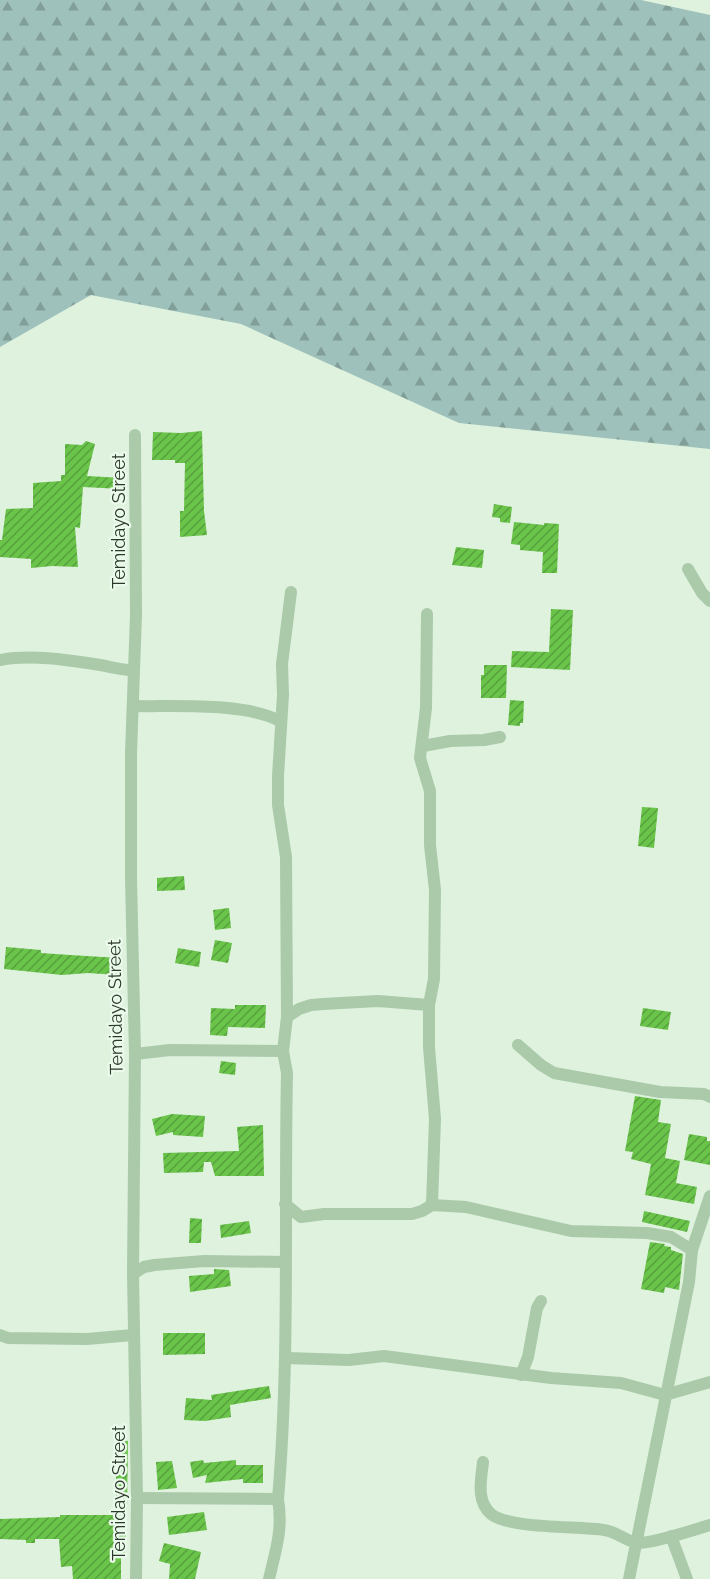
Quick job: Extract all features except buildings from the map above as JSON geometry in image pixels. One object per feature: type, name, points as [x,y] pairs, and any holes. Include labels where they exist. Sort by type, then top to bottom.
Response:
[{"type":"street","name":"Temidayo Street","points":[[135,435],[136,615],[133,670],[131,855],[135,1054],[133,1274],[136,1579]]},
{"type":"street","points":[[688,569],[702,593],[710,601]]},
{"type":"street","points":[[269,1579],[280,1533],[281,1519],[278,1499],[286,1358],[287,1072],[283,1051],[287,1017],[286,857],[278,805],[280,721],[283,695],[282,664],[291,592]]},
{"type":"street","points":[[427,614],[426,708],[420,758],[430,791],[430,845],[435,890],[434,979],[429,1005],[429,1047],[435,1119],[432,1205]]},
{"type":"street","points":[[0,660],[18,657],[75,661],[121,670],[133,670]]},
{"type":"street","points":[[133,706],[244,710],[266,713],[280,721]]},
{"type":"street","points":[[423,746],[450,741],[492,740],[500,737]]},
{"type":"street","points":[[287,1017],[299,1009],[317,1004],[378,1002],[429,1005]]},
{"type":"street","points":[[518,1045],[554,1073],[660,1092],[710,1096]]},
{"type":"street","points":[[135,1054],[170,1050],[283,1051]]},
{"type":"street","points":[[629,1579],[688,1282],[692,1250],[710,1196]]},
{"type":"street","points":[[285,1204],[301,1217],[324,1214],[412,1214],[432,1205],[466,1207],[571,1231],[647,1233],[671,1237],[692,1250]]},
{"type":"street","points":[[285,1239],[301,1217]]},
{"type":"street","points":[[133,1274],[144,1267],[154,1265],[204,1261],[285,1262]]},
{"type":"street","points":[[521,1374],[528,1357],[537,1308],[541,1301]]},
{"type":"street","points":[[0,1335],[8,1338],[87,1339],[134,1335]]},
{"type":"street","points":[[286,1358],[349,1360],[384,1356],[521,1374],[621,1383],[665,1395],[710,1382]]},
{"type":"street","points":[[483,1462],[480,1491],[483,1505],[492,1515],[500,1519],[530,1526],[610,1530],[637,1543],[710,1525]]},
{"type":"street","points":[[137,1498],[278,1499]]},
{"type":"street","points":[[671,1536],[687,1579]]},
{"type":"green space","points":[[0,0],[641,0],[710,15],[710,449],[459,423],[241,324],[91,295],[0,347]]}]
